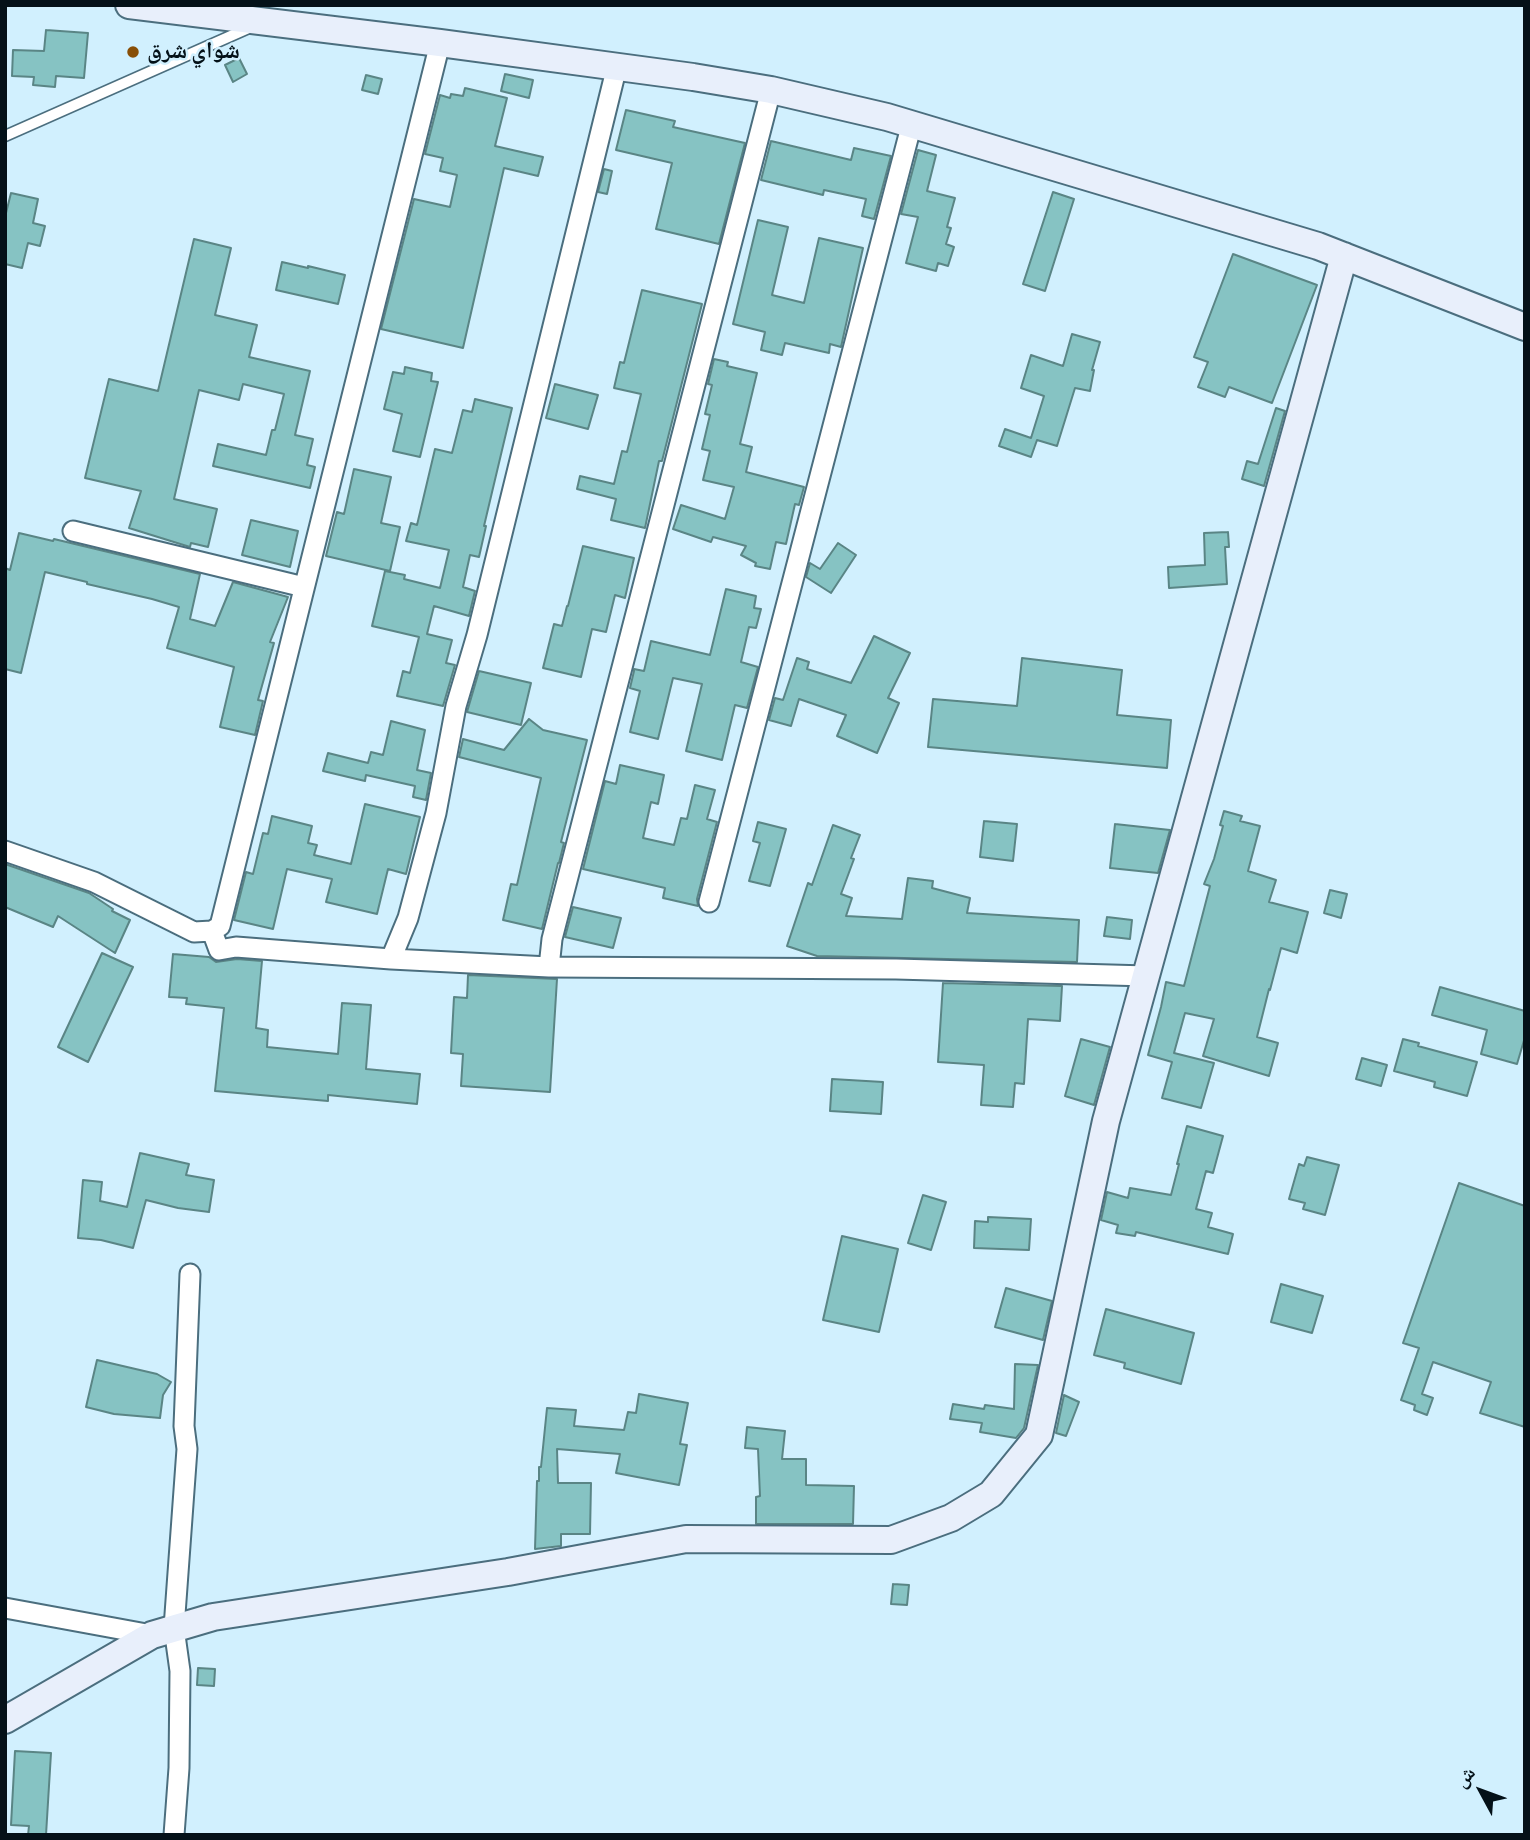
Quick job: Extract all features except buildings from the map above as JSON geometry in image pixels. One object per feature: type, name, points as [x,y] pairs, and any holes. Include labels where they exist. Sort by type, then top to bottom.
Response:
[{"type":"street","points":[[129,5],[617,66],[771,90],[912,123],[1286,236],[1525,327]]},
{"type":"street","points":[[5,851],[94,882],[194,932],[212,932],[220,926],[440,43]]},
{"type":"street","points":[[391,959],[408,918],[436,813],[456,706],[477,635],[617,66]]},
{"type":"street","points":[[550,967],[552,939],[771,90]]},
{"type":"street","points":[[709,902],[912,123]]},
{"type":"street","points":[[5,1720],[163,1632],[213,1617],[508,1572],[686,1539],[891,1540],[951,1518],[991,1494],[1039,1435],[1106,1121],[1343,256]]},
{"type":"street","points":[[73,531],[304,587]]},
{"type":"street","points":[[212,932],[219,950],[236,947],[391,959],[550,967],[896,969],[1147,976]]},
{"type":"street","points":[[174,1835],[179,1768],[180,1671],[163,1632],[187,1449],[184,1426],[190,1274]]},
{"type":"street","points":[[5,1608],[163,1632]]},
{"type":"lane","points":[[5,136],[265,21]]},
{"type":"place","name":"شواي شرق","points":[[133,52]]}]
